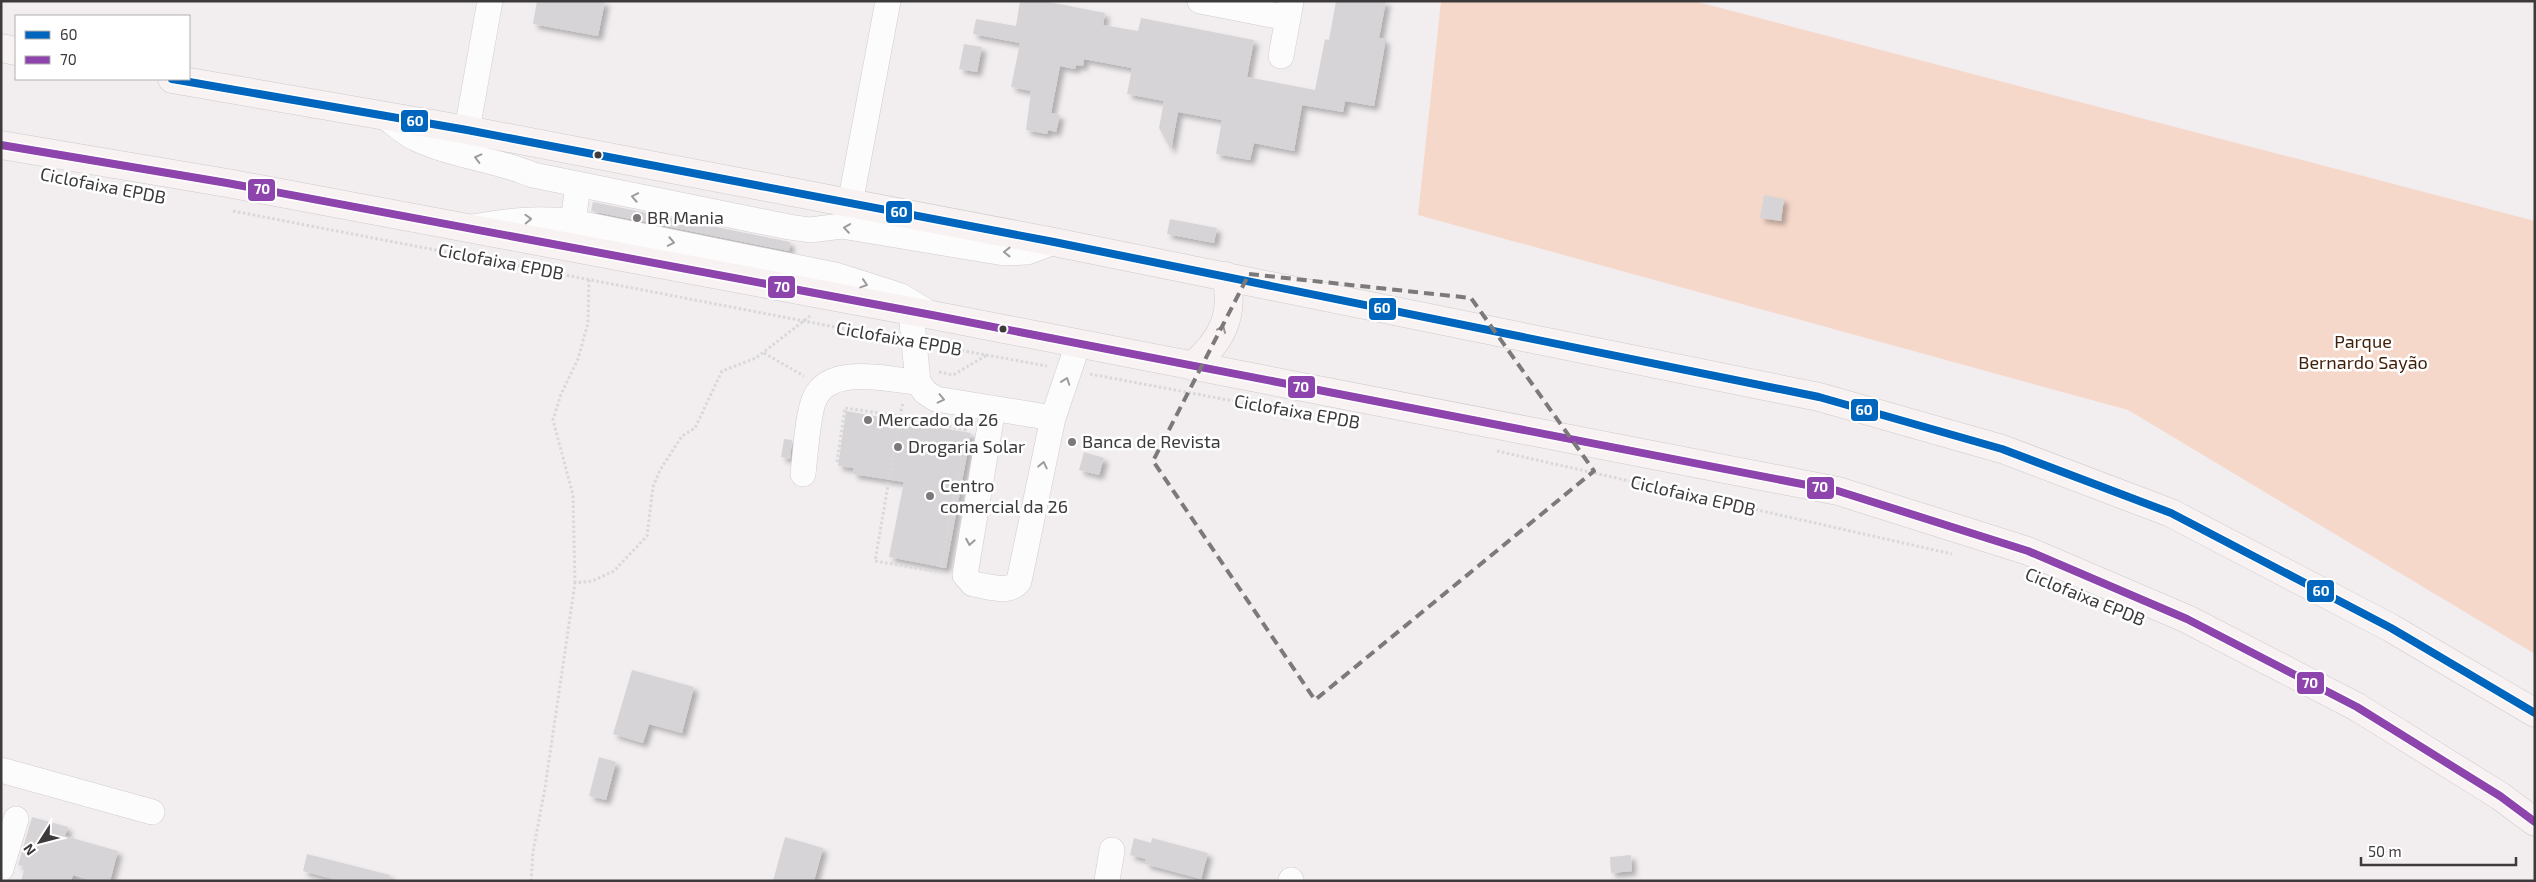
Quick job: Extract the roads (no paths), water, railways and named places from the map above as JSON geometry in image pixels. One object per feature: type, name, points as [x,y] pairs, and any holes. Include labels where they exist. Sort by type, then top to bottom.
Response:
[{"type":"main road","points":[[1,48],[15,51]]},
{"type":"main road","points":[[178,80],[467,130],[1054,242],[1819,398],[2002,449],[2171,513],[2391,628],[2535,713]]},
{"type":"main road","points":[[1,146],[226,184],[921,314],[1838,491],[2028,551],[2187,619],[2357,707],[2500,796],[2535,822]]},
{"type":"main road","points":[[1192,366],[1208,352],[1227,317],[1231,297],[1226,276]]},
{"type":"street","points":[[467,130],[490,1]]},
{"type":"street","points":[[850,204],[888,1]]},
{"type":"street","points":[[1200,1],[1290,10],[1281,56]]},
{"type":"street","points":[[384,116],[414,137],[442,148],[578,186],[789,228],[810,230],[842,226],[1004,253],[1027,252],[1054,242]]},
{"type":"street","points":[[573,222],[578,186]]},
{"type":"street","points":[[463,228],[519,219],[547,218],[573,222],[835,275],[901,296],[921,314],[914,342],[912,382]]},
{"type":"street","points":[[993,408],[965,575],[973,584],[1009,590],[1016,586],[1019,580],[1053,418],[1078,344]]},
{"type":"street","points":[[803,474],[814,400],[822,386],[838,379],[857,377],[912,382],[936,399],[1053,418]]},
{"type":"street","points":[[1,770],[152,812]]},
{"type":"street","points":[[1,869],[16,819]]},
{"type":"street","points":[[1107,881],[1112,850]]},
{"type":"place","name":"BR Mania","points":[[637,218]]},
{"type":"place","name":"Mercado da 26","points":[[868,420]]},
{"type":"place","name":"Banca de Revista","points":[[1072,442]]},
{"type":"place","name":"Drogaria Solar","points":[[898,447]]},
{"type":"place","name":"Centro comercial da 26","points":[[930,496]]},
{"type":"park label","name":"Parque Bernardo Sayão","points":[[2363,352]]}]
